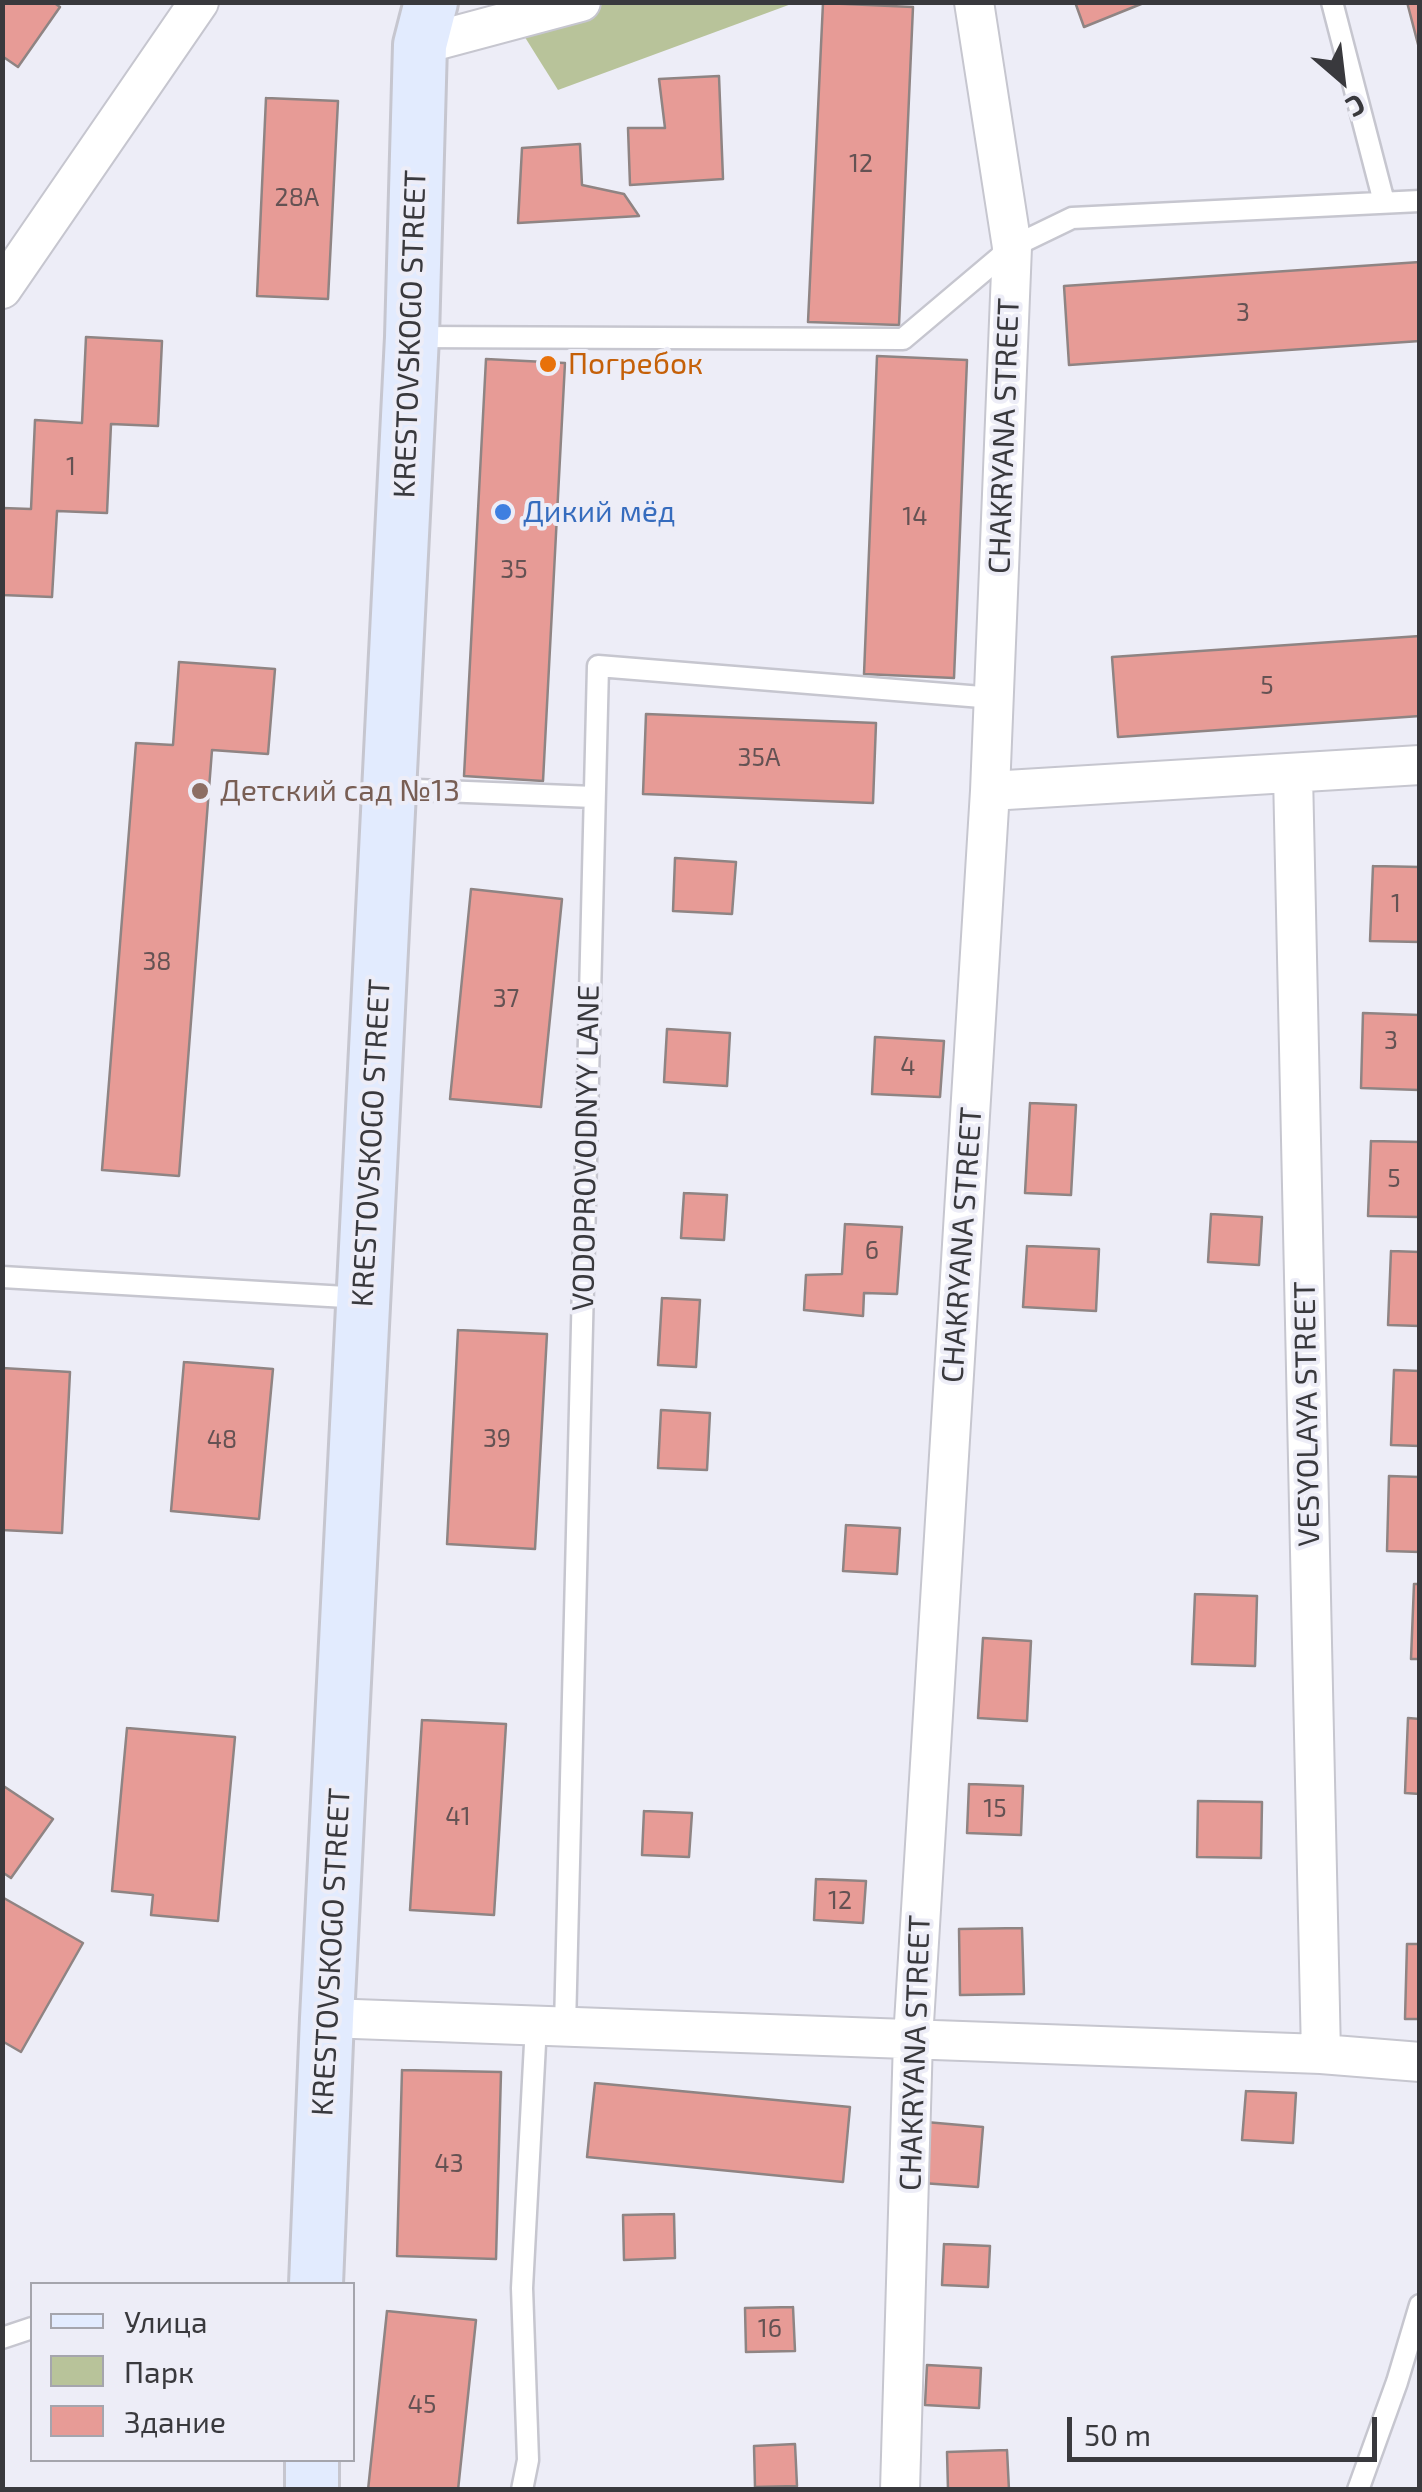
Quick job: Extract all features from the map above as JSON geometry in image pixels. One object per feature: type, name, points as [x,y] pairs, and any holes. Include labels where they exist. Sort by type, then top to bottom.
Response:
[{"type":"main road","name":"KRESTOVSKOGO STREET","points":[[316,2282],[425,24]]},
{"type":"main road","points":[[312,2462],[312,2490]]},
{"type":"street","points":[[2,289],[198,2]]},
{"type":"street","points":[[425,24],[581,2]]},
{"type":"street","name":"CHAKRYANA STREET","points":[[900,2490],[913,2040],[990,792],[1012,247],[974,2]]},
{"type":"street","points":[[990,792],[1420,765]]},
{"type":"street","name":"VESYOLAYA STREET","points":[[1293,774],[1321,2054]]},
{"type":"street","points":[[327,2018],[1321,2054],[1420,2062]]},
{"type":"lane","points":[[1332,2],[1384,202]]},
{"type":"lane","points":[[412,336],[903,340],[1012,247],[1072,218],[1420,201]]},
{"type":"lane","name":"VODOPROVODNYY LANE","points":[[522,2490],[528,2460],[522,2288],[550,2026],[598,666],[994,698]]},
{"type":"lane","points":[[389,789],[594,797]]},
{"type":"lane","points":[[2,1277],[363,1298]]},
{"type":"lane","points":[[1358,2490],[1398,2382],[1420,2305]]},
{"type":"lane","points":[[2,2338],[30,2329]]},
{"type":"green space","points":[[507,2],[794,3],[558,90],[506,7]]},
{"type":"building","points":[[2,2],[53,2],[60,7],[18,67],[2,56]]},
{"type":"building","points":[[1075,2],[1146,2],[1084,27]]},
{"type":"building","points":[[1407,2],[1420,2],[1420,52]]},
{"type":"building","points":[[823,3],[913,7],[899,325],[808,322]]},
{"type":"building","points":[[719,76],[723,179],[630,185],[628,128],[665,128],[659,79]]},
{"type":"building","points":[[266,98],[338,101],[328,299],[257,296]]},
{"type":"building","points":[[580,144],[582,185],[624,194],[639,216],[518,223],[522,148]]},
{"type":"building","points":[[1420,262],[1420,341],[1069,365],[1064,286]]},
{"type":"building","points":[[86,337],[162,341],[158,426],[111,424],[107,513],[57,511],[52,597],[2,595],[2,508],[31,509],[35,420],[82,423]]},
{"type":"building","points":[[877,356],[967,360],[954,678],[864,674]]},
{"type":"building","points":[[486,359],[565,363],[543,781],[464,776]]},
{"type":"building","points":[[1420,636],[1420,716],[1118,737],[1112,657]]},
{"type":"building","points":[[179,662],[275,669],[268,754],[212,750],[179,1176],[102,1170],[136,743],[173,745]]},
{"type":"building","points":[[646,714],[876,723],[873,803],[643,794]]},
{"type":"building","points":[[675,858],[736,862],[732,914],[673,911]]},
{"type":"building","points":[[1373,866],[1420,867],[1420,942],[1370,941]]},
{"type":"building","points":[[471,889],[562,899],[541,1107],[450,1099]]},
{"type":"building","points":[[1363,1013],[1420,1015],[1419,1090],[1361,1088]]},
{"type":"building","points":[[667,1029],[730,1033],[727,1086],[664,1082]]},
{"type":"building","points":[[875,1037],[944,1041],[940,1097],[872,1094]]},
{"type":"building","points":[[1030,1103],[1076,1105],[1071,1195],[1025,1193]]},
{"type":"building","points":[[1371,1141],[1420,1142],[1420,1217],[1368,1216]]},
{"type":"building","points":[[684,1193],[727,1195],[724,1240],[681,1238]]},
{"type":"building","points":[[1211,1214],[1262,1217],[1259,1265],[1208,1262]]},
{"type":"building","points":[[845,1224],[902,1227],[897,1294],[864,1293],[863,1316],[804,1310],[806,1275],[842,1274]]},
{"type":"building","points":[[1027,1246],[1099,1249],[1096,1311],[1023,1307]]},
{"type":"building","points":[[1391,1251],[1420,1252],[1420,1326],[1388,1325]]},
{"type":"building","points":[[662,1298],[700,1300],[696,1367],[658,1365]]},
{"type":"building","points":[[458,1330],[547,1334],[535,1549],[447,1544]]},
{"type":"building","points":[[184,1362],[273,1369],[259,1519],[171,1511]]},
{"type":"building","points":[[2,1368],[70,1372],[62,1533],[2,1530]]},
{"type":"building","points":[[1394,1370],[1420,1371],[1420,1446],[1391,1445]]},
{"type":"building","points":[[661,1410],[710,1413],[707,1470],[658,1468]]},
{"type":"building","points":[[1389,1476],[1420,1477],[1420,1552],[1387,1551]]},
{"type":"building","points":[[846,1525],[900,1528],[897,1574],[843,1571]]},
{"type":"building","points":[[1414,1584],[1420,1584],[1420,1659],[1411,1659]]},
{"type":"building","points":[[1195,1594],[1257,1596],[1255,1666],[1192,1664]]},
{"type":"building","points":[[983,1638],[1031,1641],[1027,1721],[978,1718]]},
{"type":"building","points":[[1408,1718],[1420,1719],[1420,1794],[1405,1793]]},
{"type":"building","points":[[422,1720],[506,1724],[494,1915],[410,1910]]},
{"type":"building","points":[[127,1728],[235,1737],[218,1921],[151,1915],[153,1895],[112,1891]]},
{"type":"building","points":[[969,1784],[1023,1786],[1021,1835],[967,1833]]},
{"type":"building","points":[[2,1785],[53,1819],[11,1878],[2,1872]]},
{"type":"building","points":[[1198,1801],[1262,1802],[1261,1858],[1197,1857]]},
{"type":"building","points":[[644,1811],[692,1813],[689,1857],[642,1855]]},
{"type":"building","points":[[816,1879],[866,1881],[863,1923],[814,1920]]},
{"type":"building","points":[[2,1897],[83,1943],[21,2052],[2,2041]]},
{"type":"building","points":[[1022,1928],[1024,1994],[960,1995],[959,1929]]},
{"type":"building","points":[[1407,1944],[1420,1944],[1420,2019],[1405,2019]]},
{"type":"building","points":[[402,2070],[501,2072],[496,2259],[397,2256]]},
{"type":"building","points":[[595,2083],[850,2107],[843,2182],[587,2157]]},
{"type":"building","points":[[1246,2091],[1296,2093],[1293,2143],[1242,2140]]},
{"type":"building","points":[[926,2122],[983,2127],[978,2187],[922,2183]]},
{"type":"building","points":[[674,2214],[675,2258],[624,2260],[623,2215]]},
{"type":"building","points":[[944,2244],[990,2246],[988,2287],[942,2285]]},
{"type":"building","points":[[793,2307],[795,2351],[746,2352],[745,2308]]},
{"type":"building","points":[[387,2311],[476,2320],[458,2490],[368,2490]]},
{"type":"building","points":[[927,2365],[981,2368],[979,2408],[925,2405]]},
{"type":"building","points":[[795,2444],[797,2486],[755,2487],[754,2446]]},
{"type":"building","points":[[1007,2450],[1009,2490],[948,2490],[947,2452]]},
{"type":"place","name":"Погребок","points":[[548,364]]},
{"type":"place","name":"Дикий мёд","points":[[503,512]]},
{"type":"place","name":"Детский сад №13","points":[[200,791]]}]
